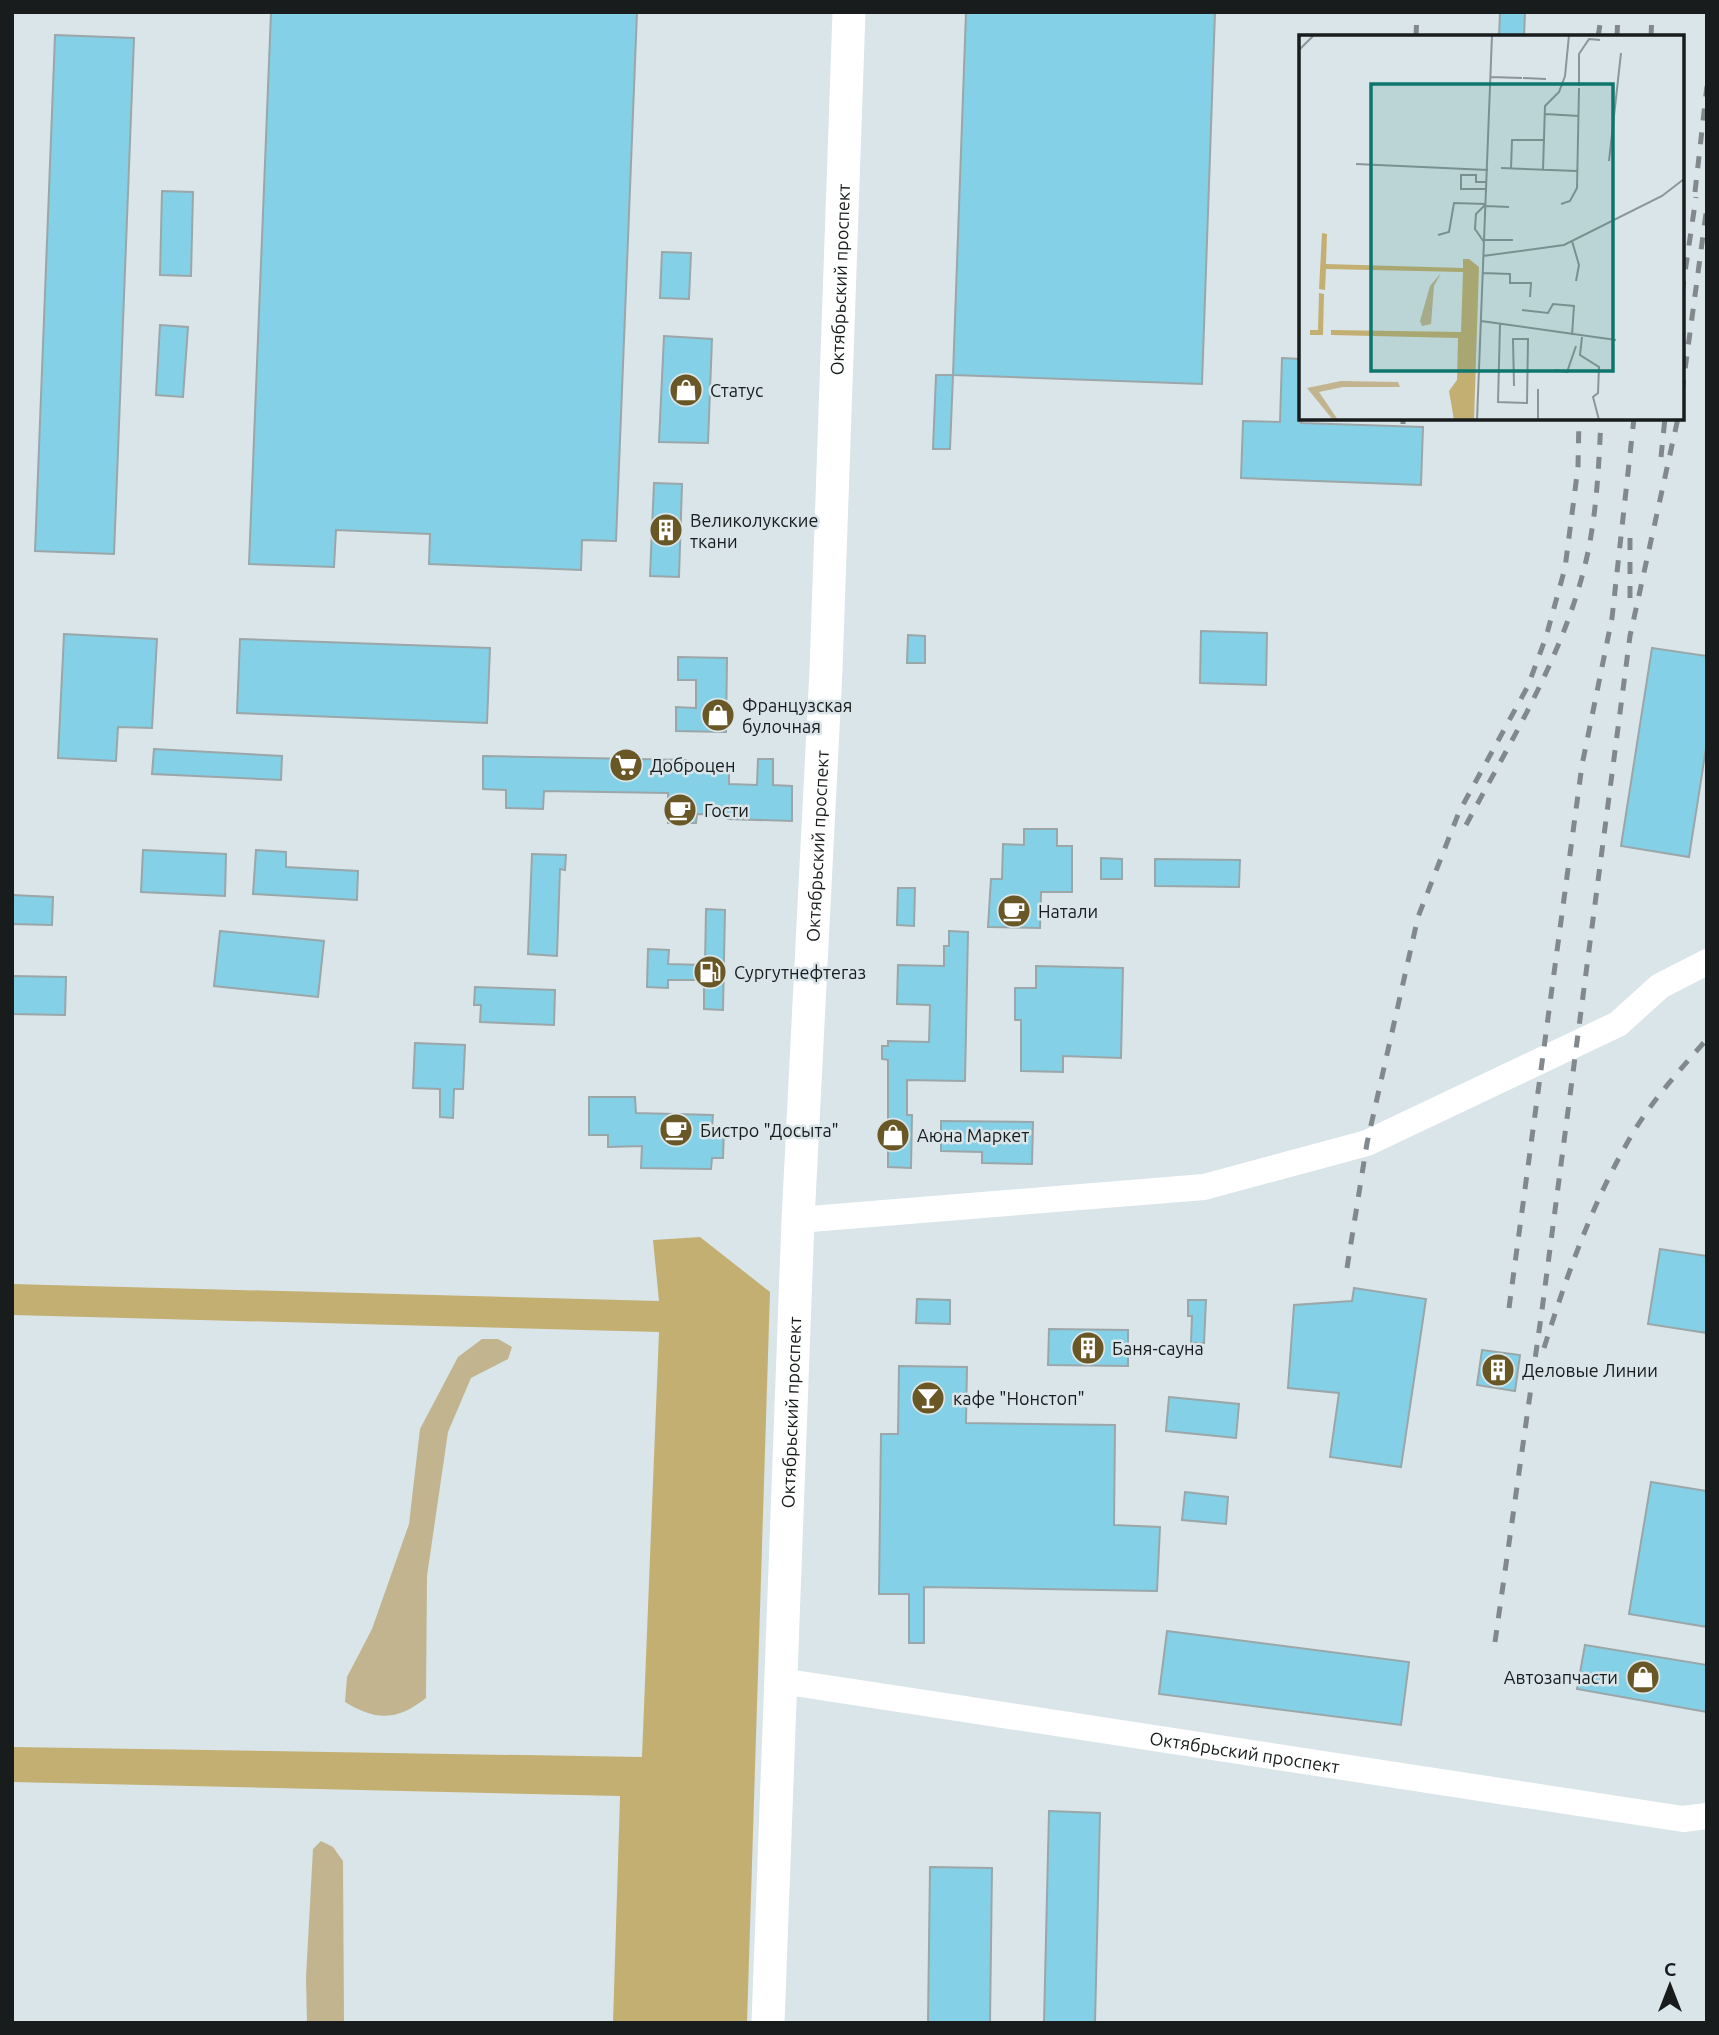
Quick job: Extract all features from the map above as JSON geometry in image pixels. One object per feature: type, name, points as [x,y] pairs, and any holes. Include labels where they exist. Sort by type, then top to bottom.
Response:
[{"type":"main road","name":"Октябрьский проспект","points":[[768,2023],[798,1220],[820,826],[849,12]]},
{"type":"street","points":[[798,1220],[1204,1187],[1367,1143],[1618,1024],[1660,986],[1707,962]]},
{"type":"street","name":"Октябрьский проспект","points":[[781,1681],[1683,1819],[1707,1816]]},
{"type":"shaded area","points":[[700,1237],[770,1292],[747,2023],[613,2023],[620,1796],[12,1782],[12,1747],[642,1757],[659,1332],[12,1315],[12,1284],[659,1301],[653,1240]]},
{"type":"shaded area","points":[[482,1339],[498,1339],[512,1347],[508,1359],[471,1378],[448,1432],[427,1576],[426,1698],[396,1714],[386,1716],[367,1713],[345,1702],[347,1677],[372,1629],[409,1524],[420,1429],[458,1357]]},
{"type":"shaded area","points":[[321,1841],[333,1847],[343,1861],[344,2023],[307,2023],[306,1977],[313,1849]]},
{"type":"building","points":[[271,12],[637,12],[616,541],[582,540],[581,570],[429,564],[430,534],[336,530],[334,567],[249,564]]},
{"type":"building","points":[[966,12],[1215,12],[1202,384],[953,375]]},
{"type":"building","points":[[1500,12],[1525,12],[1524,35],[1499,35]]},
{"type":"building","points":[[55,35],[134,38],[114,554],[35,551]]},
{"type":"building","points":[[162,191],[193,192],[191,276],[160,275]]},
{"type":"building","points":[[662,252],[691,253],[689,299],[660,298]]},
{"type":"building","points":[[160,325],[188,327],[183,397],[156,395]]},
{"type":"building","points":[[664,336],[712,339],[708,443],[659,442]]},
{"type":"building","points":[[1282,358],[1299,359],[1301,423],[1423,427],[1421,485],[1241,478],[1243,421],[1280,422]]},
{"type":"building","points":[[936,375],[953,375],[950,449],[933,449]]},
{"type":"building","name":"Великолукские ткани","points":[[654,483],[682,484],[679,577],[650,576]]},
{"type":"building","points":[[1201,631],[1267,633],[1266,685],[1200,683]]},
{"type":"building","points":[[64,634],[157,639],[152,728],[118,727],[116,761],[58,758]]},
{"type":"building","points":[[908,635],[925,636],[925,663],[907,663]]},
{"type":"building","points":[[240,639],[490,648],[487,723],[237,713]]},
{"type":"building","points":[[1652,648],[1707,656],[1707,742],[1689,857],[1621,846]]},
{"type":"building","points":[[678,657],[727,658],[726,732],[676,731],[676,707],[696,708],[696,680],[678,680]]},
{"type":"building","points":[[154,749],[282,756],[281,780],[152,774]]},
{"type":"building","points":[[483,756],[686,760],[686,770],[729,771],[729,784],[757,785],[758,759],[773,759],[773,785],[792,786],[792,821],[728,819],[728,815],[697,814],[696,823],[668,823],[668,793],[544,791],[543,809],[506,808],[506,790],[483,789]]},
{"type":"building","points":[[1024,829],[1057,829],[1057,846],[1072,846],[1072,892],[1041,892],[1040,928],[988,927],[991,879],[1002,879],[1003,844],[1024,845]]},
{"type":"building","points":[[143,850],[226,854],[225,896],[141,892]]},
{"type":"building","points":[[256,850],[286,852],[286,867],[358,871],[357,900],[253,894]]},
{"type":"building","points":[[532,854],[566,855],[565,870],[560,869],[557,956],[528,954]]},
{"type":"building","points":[[1101,858],[1122,859],[1122,879],[1101,879]]},
{"type":"building","points":[[1155,859],[1240,860],[1239,887],[1155,886]]},
{"type":"building","points":[[898,888],[915,888],[914,926],[897,925]]},
{"type":"building","points":[[12,895],[53,897],[52,925],[12,924]]},
{"type":"building","points":[[706,909],[725,910],[723,1010],[704,1009],[704,980],[668,980],[668,988],[647,987],[648,949],[669,950],[668,964],[705,965]]},
{"type":"building","points":[[220,931],[324,941],[318,997],[214,986]]},
{"type":"building","points":[[949,931],[968,932],[965,1081],[907,1080],[907,1115],[912,1115],[911,1168],[888,1167],[888,1060],[882,1059],[882,1046],[888,1046],[888,1041],[929,1042],[930,1005],[897,1004],[898,965],[944,966],[944,946],[949,946]]},
{"type":"building","points":[[1036,966],[1123,968],[1121,1058],[1063,1056],[1063,1072],[1021,1071],[1021,1020],[1015,1020],[1015,988],[1036,988]]},
{"type":"building","points":[[12,976],[66,977],[65,1015],[12,1014]]},
{"type":"building","points":[[475,987],[555,990],[554,1025],[480,1022],[481,1005],[474,1005]]},
{"type":"building","points":[[415,1043],[465,1045],[463,1089],[454,1089],[453,1118],[440,1117],[440,1089],[413,1088]]},
{"type":"building","points":[[589,1097],[635,1097],[636,1113],[713,1115],[712,1127],[724,1127],[723,1158],[712,1158],[711,1169],[641,1168],[642,1146],[608,1147],[608,1135],[589,1135]]},
{"type":"building","points":[[941,1121],[1033,1122],[1032,1164],[982,1163],[982,1152],[941,1151]]},
{"type":"building","points":[[1660,1249],[1707,1256],[1707,1333],[1648,1324]]},
{"type":"building","points":[[1354,1288],[1426,1299],[1401,1467],[1330,1457],[1339,1393],[1288,1388],[1294,1305],[1352,1301]]},
{"type":"building","points":[[917,1299],[950,1300],[950,1324],[916,1323]]},
{"type":"building","points":[[1188,1300],[1206,1300],[1204,1343],[1191,1343],[1192,1316],[1188,1316]]},
{"type":"building","name":"Баня-сауна","points":[[1049,1329],[1128,1330],[1128,1366],[1048,1365]]},
{"type":"building","name":"Деловые Линии","points":[[1482,1350],[1520,1355],[1515,1391],[1477,1385]]},
{"type":"building","points":[[899,1366],[967,1367],[966,1423],[1115,1425],[1114,1525],[1160,1527],[1157,1591],[924,1587],[924,1643],[909,1643],[909,1594],[879,1594],[881,1434],[898,1434]]},
{"type":"building","points":[[1169,1397],[1239,1404],[1236,1438],[1166,1431]]},
{"type":"building","points":[[1651,1482],[1707,1491],[1707,1627],[1629,1614]]},
{"type":"building","points":[[1185,1492],[1228,1497],[1226,1524],[1182,1520]]},
{"type":"building","points":[[1167,1631],[1409,1662],[1401,1725],[1159,1694]]},
{"type":"building","name":"Автозапчасти","points":[[1585,1645],[1707,1665],[1707,1712],[1577,1689]]},
{"type":"building","points":[[1049,1811],[1100,1813],[1095,2023],[1044,2023]]},
{"type":"building","points":[[930,1867],[992,1868],[990,2023],[928,2023]]},
{"type":"railway","points":[[1416,35],[1417,12]]},
{"type":"railway","points":[[1598,35],[1602,12]]},
{"type":"railway","points":[[1617,35],[1618,12]]},
{"type":"railway","points":[[1651,35],[1652,12]]},
{"type":"railway","points":[[1695,192],[1707,86]]},
{"type":"railway","points":[[1684,279],[1696,197]]},
{"type":"railway","points":[[1684,377],[1707,206]]},
{"type":"railway","points":[[1347,1268],[1367,1143],[1418,917],[1459,812],[1528,686],[1546,637],[1565,568],[1578,467],[1579,420]]},
{"type":"railway","points":[[1466,825],[1537,692],[1567,624],[1579,588],[1594,519],[1601,420]]},
{"type":"railway","points":[[1509,1308],[1582,765],[1612,618],[1634,420]]},
{"type":"railway","points":[[1661,457],[1665,420]]},
{"type":"railway","points":[[1495,1642],[1542,1310],[1630,636],[1678,420]]},
{"type":"railway","points":[[1630,538],[1630,604]]},
{"type":"railway","points":[[1544,1348],[1580,1244],[1613,1169],[1653,1103],[1707,1039]]},
{"type":"place","name":"Статус","points":[[686,390]]},
{"type":"place","name":"Великолукские ткани","points":[[666,530]]},
{"type":"place","name":"Французская булочная","points":[[718,715]]},
{"type":"place","name":"Доброцен","points":[[626,765]]},
{"type":"place","name":"Гости","points":[[680,810]]},
{"type":"place","name":"Натали","points":[[1014,911]]},
{"type":"place","name":"Сургутнефтегаз","points":[[710,972]]},
{"type":"place","name":"Бистро \"Досыта\"","points":[[676,1130]]},
{"type":"place","name":"Аюна Маркет","points":[[893,1135]]},
{"type":"place","name":"Баня-сауна","points":[[1088,1348]]},
{"type":"place","name":"Деловые Линии","points":[[1498,1370]]},
{"type":"place","name":"кафе \"Нонстоп\"","points":[[928,1398]]},
{"type":"place","name":"Автозапчасти","points":[[1643,1677]]}]
